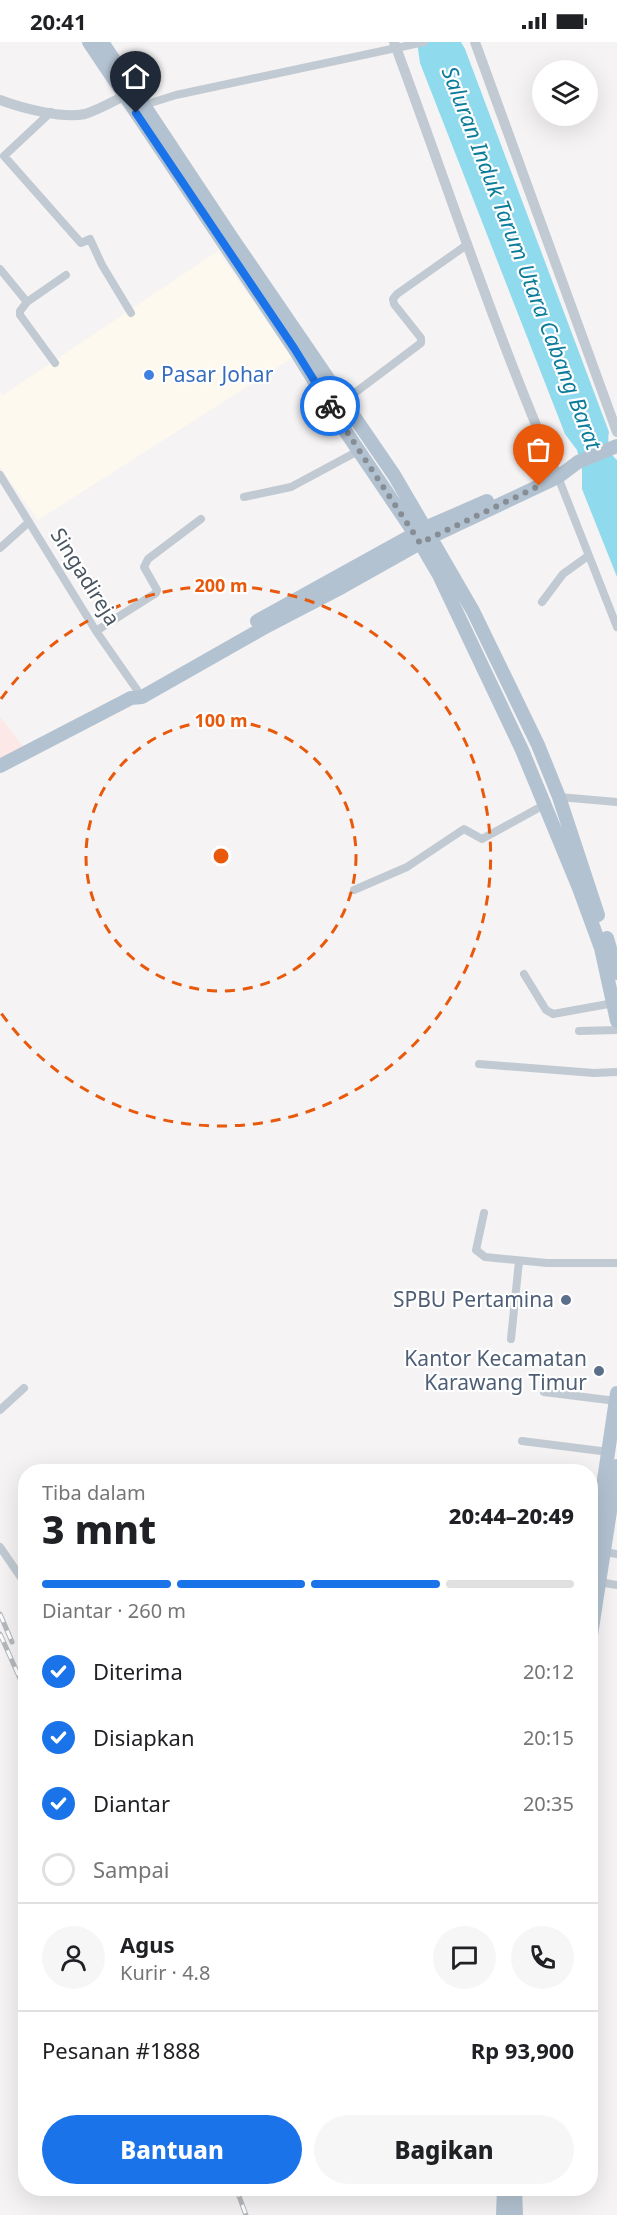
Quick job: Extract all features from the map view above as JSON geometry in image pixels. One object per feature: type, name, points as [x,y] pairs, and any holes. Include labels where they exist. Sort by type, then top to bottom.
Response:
[{"type":"main road","points":[[89,42],[294,348],[344,429],[423,535],[472,611],[538,745],[559,797],[617,973]]},
{"type":"main road","points":[[102,42],[232,238],[394,475],[522,750],[601,948],[617,1021]]},
{"type":"main road","points":[[0,766],[342,587],[423,535],[499,496],[617,446]]},
{"type":"main road","points":[[598,1522],[615,1425],[616,1397]]},
{"type":"main road","points":[[598,1589],[610,1553],[617,1466]]},
{"type":"main road","points":[[503,2215],[504,2196]]},
{"type":"main road","points":[[515,2196],[516,2215]]},
{"type":"street","points":[[475,42],[617,432]]},
{"type":"street","points":[[144,105],[177,95],[344,60],[395,44],[420,43]]},
{"type":"street","points":[[395,44],[537,431],[617,627]]},
{"type":"street","points":[[0,100],[51,112],[83,114],[124,96]]},
{"type":"street","points":[[51,112],[4,156],[81,243],[90,239],[102,265],[131,313]]},
{"type":"street","points":[[344,401],[421,343],[421,338],[394,304],[393,299],[468,244]]},
{"type":"street","points":[[0,269],[27,302]]},
{"type":"street","points":[[55,363],[20,315],[22,307],[27,302],[66,275]]},
{"type":"street","points":[[244,497],[291,487],[360,450]]},
{"type":"street","name":"Singadireja","points":[[0,475],[136,695]]},
{"type":"street","points":[[96,631],[156,593],[157,590],[144,567],[148,559],[201,519]]},
{"type":"street","points":[[0,548],[30,522]]},
{"type":"street","points":[[542,602],[558,580],[588,556]]},
{"type":"street","points":[[559,797],[617,802]]},
{"type":"street","points":[[354,890],[407,867],[464,829],[482,839],[544,805]]},
{"type":"street","points":[[524,974],[546,1010],[553,1014],[614,1003]]},
{"type":"street","points":[[579,1031],[617,1030]]},
{"type":"street","points":[[479,1064],[594,1073],[617,1072]]},
{"type":"street","points":[[484,1213],[477,1243],[477,1252],[484,1257],[617,1263]]},
{"type":"street","points":[[511,1339],[519,1260]]},
{"type":"street","points":[[0,1410],[24,1388]]},
{"type":"street","points":[[544,1392],[616,1397]]},
{"type":"street","points":[[522,1441],[609,1452]]},
{"type":"street","points":[[0,1547],[18,1573]]},
{"type":"street","points":[[599,1582],[617,1585]]},
{"type":"shaded area","name":"Pasar Johar","points":[[218,251],[292,358],[38,520],[0,467],[0,392],[3,395]]},
{"type":"shaded area","points":[[0,717],[25,749],[0,762]]},
{"type":"water","name":"Saluran Induk Tarum Utara Cabang Barat","points":[[417,42],[461,42],[465,49],[609,432],[609,448],[617,460],[617,577],[582,489],[582,470],[577,450],[565,434],[420,63]]},
{"type":"railway","points":[[0,1614],[12,1642]]},
{"type":"railway","points":[[0,1634],[18,1674]]},
{"type":"railway","points":[[239,2196],[246,2215]]},
{"type":"way so far","points":[[330,406],[420,543],[539,486]]},
{"type":"place","name":"Pasar Johar","points":[[149,375]]},
{"type":"place","name":"SPBU Pertamina","points":[[566,1300]]},
{"type":"place","name":"Kantor Kecamatan Karawang Timur","points":[[599,1371]]},
{"type":"route","points":[[136,113],[294,348],[330,406]]}]
